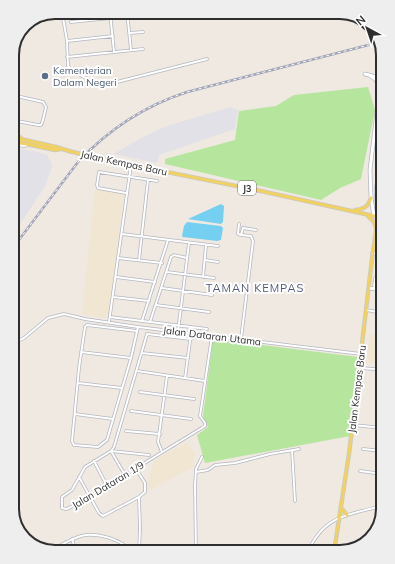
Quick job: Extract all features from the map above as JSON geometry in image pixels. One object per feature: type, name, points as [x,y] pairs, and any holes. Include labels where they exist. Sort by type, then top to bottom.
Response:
[{"type":"main road","points":[[19,137],[36,143]]},
{"type":"main road","name":"Jalan Kempas Baru","points":[[19,139],[56,146],[93,157],[374,216]]},
{"type":"main road","name":"Jalan Kempas Baru","points":[[19,143],[55,150],[63,149]]},
{"type":"main road","points":[[351,210],[363,209],[368,205],[371,198]]},
{"type":"main road","points":[[366,214],[374,222],[376,234]]},
{"type":"main road","points":[[374,216],[376,221]]},
{"type":"main road","name":"Jalan Kempas Baru","points":[[335,545],[353,425],[372,253],[376,234]]},
{"type":"main road","points":[[341,507],[347,515]]},
{"type":"street","points":[[63,19],[67,41],[68,65],[73,70],[99,84],[108,84],[207,59]]},
{"type":"street","points":[[71,22],[101,19]]},
{"type":"street","points":[[111,19],[114,52]]},
{"type":"street","points":[[128,19],[131,50]]},
{"type":"street","points":[[130,34],[143,32]]},
{"type":"street","points":[[67,41],[113,36]]},
{"type":"street","points":[[67,57],[143,49]]},
{"type":"street","points":[[376,70],[372,73],[365,74],[369,75],[376,81]]},
{"type":"street","points":[[369,75],[376,77]]},
{"type":"street","points":[[19,97],[43,102],[46,107],[44,120],[40,125],[19,121]]},
{"type":"street","points":[[374,216],[371,198],[370,170],[376,121]]},
{"type":"street","points":[[109,322],[131,165]]},
{"type":"street","points":[[126,193],[98,188],[98,174],[101,171],[157,181]]},
{"type":"street","points":[[138,260],[148,180]]},
{"type":"street","points":[[240,224],[238,234],[241,235]]},
{"type":"street","points":[[241,235],[243,228],[256,230]]},
{"type":"street","points":[[122,234],[218,246]]},
{"type":"street","points":[[241,235],[251,236],[253,238],[241,339]]},
{"type":"street","points":[[142,321],[162,263],[168,240]]},
{"type":"street","points":[[178,332],[189,243]]},
{"type":"street","points":[[203,277],[206,245]]},
{"type":"street","points":[[372,253],[376,254]]},
{"type":"street","points":[[150,322],[172,256],[187,258]]},
{"type":"street","points":[[118,258],[162,263]]},
{"type":"street","points":[[205,260],[218,262]]},
{"type":"street","points":[[167,272],[214,278]]},
{"type":"street","points":[[116,277],[155,282]]},
{"type":"street","points":[[369,288],[374,288],[375,278]]},
{"type":"street","points":[[162,288],[212,295]]},
{"type":"street","points":[[113,297],[149,301]]},
{"type":"street","points":[[156,305],[209,312]]},
{"type":"street","points":[[366,310],[376,312]]},
{"type":"street","name":"Jalan Dataran Utama","points":[[19,340],[24,338],[48,318],[64,314],[85,319],[138,327],[361,354]]},
{"type":"street","points":[[110,317],[207,329]]},
{"type":"street","points":[[137,331],[87,325],[85,327],[72,440],[74,445],[98,447],[107,440],[131,358],[138,327]]},
{"type":"street","points":[[185,378],[191,334]]},
{"type":"street","points":[[111,451],[114,447],[147,335],[191,339]]},
{"type":"street","points":[[137,371],[205,381],[212,336]]},
{"type":"street","points":[[82,352],[131,358]]},
{"type":"street","points":[[142,353],[188,358]]},
{"type":"street","points":[[360,368],[376,369]]},
{"type":"street","points":[[162,452],[159,445],[167,376]]},
{"type":"street","name":"Jalan Dataran 1/9","points":[[111,451],[85,467],[72,490],[62,497],[61,506],[66,509],[90,496],[202,428],[205,424],[200,416],[205,381]]},
{"type":"street","points":[[78,383],[122,388]]},
{"type":"street","points":[[140,392],[194,399]]},
{"type":"street","points":[[131,411],[191,419]]},
{"type":"street","points":[[75,414],[114,419]]},
{"type":"street","points":[[353,425],[376,428]]},
{"type":"street","points":[[126,430],[160,434]]},
{"type":"street","points":[[196,472],[208,470],[215,465],[235,463],[270,454],[299,449]]},
{"type":"street","points":[[363,449],[376,450]]},
{"type":"street","points":[[292,450],[295,501]]},
{"type":"street","points":[[111,451],[149,455]]},
{"type":"street","points":[[111,451],[125,475]]},
{"type":"street","points":[[196,545],[196,472],[202,457]]},
{"type":"street","points":[[94,461],[107,486]]},
{"type":"street","points":[[79,477],[99,513],[103,516],[139,497],[145,492],[146,486],[136,469]]},
{"type":"street","points":[[360,471],[376,473]]},
{"type":"street","points":[[139,497],[139,545]]},
{"type":"street","points":[[312,545],[323,529],[340,517],[376,508]]},
{"type":"street","points":[[61,545],[72,539],[86,535],[106,537],[125,545]]},
{"type":"street","points":[[72,539],[74,545]]},
{"type":"shaded area","points":[[231,107],[238,110],[235,129],[159,155],[157,163],[113,154],[147,135],[167,126]]},
{"type":"shaded area","points":[[19,149],[47,155],[52,167],[45,186],[19,225]]},
{"type":"shaded area","points":[[95,189],[124,193],[109,314],[105,318],[82,314]]},
{"type":"shaded area","points":[[370,334],[376,335],[376,363],[366,363]]},
{"type":"shaded area","points":[[187,442],[195,453],[193,467],[149,491],[147,485],[154,461]]},
{"type":"green space","points":[[368,87],[375,110],[361,179],[340,188],[321,200],[165,164],[165,159],[235,140],[239,111],[276,106],[294,95]]},
{"type":"green space","points":[[213,339],[358,357],[350,436],[205,463],[197,435],[208,427],[203,416]]},
{"type":"water","points":[[221,204],[224,206],[223,222],[221,224],[188,219]]},
{"type":"water","points":[[187,222],[221,226],[223,228],[221,240],[217,241],[183,237],[184,226]]},
{"type":"railway","points":[[19,240],[78,162],[90,150],[115,129],[156,104],[187,92],[374,43]]},
{"type":"place","name":"Kementerian Dalam Negeri","points":[[45,76]]},
{"type":"district","name":"TAMAN KEMPAS","points":[[255,288]]}]
